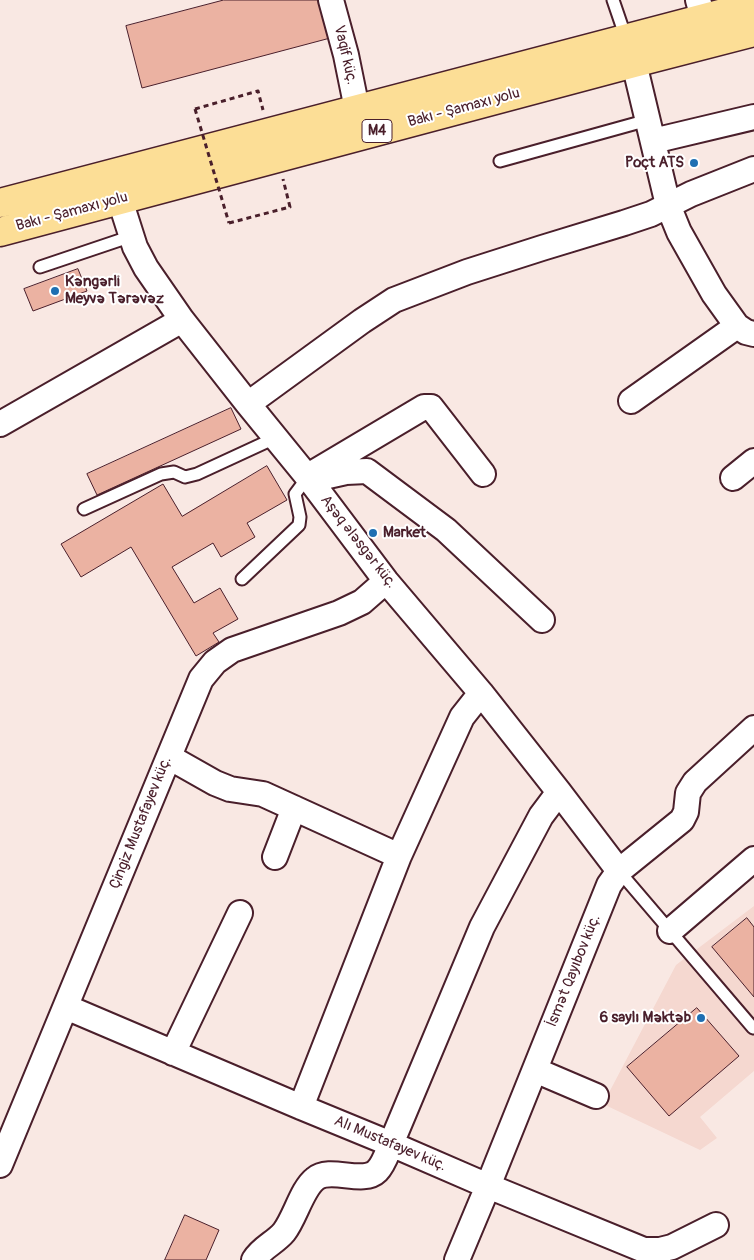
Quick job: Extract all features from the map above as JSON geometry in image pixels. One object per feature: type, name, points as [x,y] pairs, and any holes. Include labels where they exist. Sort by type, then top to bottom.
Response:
[{"type":"highway","name":"Bakı - Şamaxı yolu","points":[[0,232],[120,200],[630,51],[700,9],[754,5]]},
{"type":"highway","name":"Bakı - Şamaxı yolu","points":[[0,203],[357,109],[630,51],[754,32]]},
{"type":"street","name":"Vaqif küç.","points":[[331,0],[346,54],[357,109]]},
{"type":"street","points":[[630,51],[668,205],[679,232],[714,294],[746,330],[631,401]]},
{"type":"street","points":[[650,131],[754,117]]},
{"type":"street","points":[[248,404],[394,300],[467,272],[651,214],[699,190],[754,169]]},
{"type":"street","name":"Aşəq Ələsgər küç.","points":[[120,200],[135,247],[146,268],[182,320],[309,478],[386,580],[481,693],[619,871]]},
{"type":"street","points":[[0,424],[182,320]]},
{"type":"street","points":[[309,478],[424,408],[431,407],[483,474]]},
{"type":"street","points":[[732,478],[754,461]]},
{"type":"street","points":[[309,478],[346,472],[368,471],[446,530],[542,620]]},
{"type":"street","name":"Çingiz Mustafayev küç.","points":[[0,1165],[201,679],[215,662],[232,650],[339,613],[362,602],[386,580]]},
{"type":"street","points":[[301,1107],[399,856],[462,717],[481,693]]},
{"type":"street","name":"İsmət Qayıbov küç.","points":[[457,1260],[609,885],[619,871],[682,820],[686,812],[688,793],[695,782],[754,728]]},
{"type":"street","points":[[169,757],[215,783],[230,789],[263,794],[399,856]]},
{"type":"street","points":[[254,1260],[262,1250],[285,1231],[314,1180],[322,1175],[367,1176],[376,1173],[381,1167],[482,927],[541,816],[559,792]]},
{"type":"street","points":[[275,857],[294,808]]},
{"type":"street","points":[[670,931],[754,859]]},
{"type":"street","points":[[173,1053],[240,913]]},
{"type":"street","name":"Alı Mustafayev küç.","points":[[66,1007],[644,1250],[660,1250],[672,1247],[716,1225]]},
{"type":"street","points":[[534,1070],[596,1096]]},
{"type":"lane","points":[[613,0],[630,51]]},
{"type":"lane","points":[[500,161],[650,131]]},
{"type":"lane","points":[[40,267],[132,236]]},
{"type":"lane","points":[[84,509],[160,474],[174,472],[186,477],[197,474],[275,438]]},
{"type":"lane","points":[[242,579],[299,525],[300,518],[295,494],[309,478]]},
{"type":"lane","points":[[619,871],[753,1028]]},
{"type":"path","points":[[258,91],[196,109],[229,223],[290,207]]},
{"type":"shaded area","name":"6 saylı Məktəb","points":[[754,906],[754,1071],[700,1117],[717,1138],[700,1150],[603,1104],[676,965]]},
{"type":"building","points":[[224,0],[324,0],[334,37],[142,88],[126,26]]},
{"type":"building","points":[[78,269],[87,291],[33,311],[24,289]]},
{"type":"building","points":[[231,408],[241,429],[97,495],[87,474]]},
{"type":"building","points":[[267,466],[287,500],[247,523],[255,537],[221,557],[213,543],[172,567],[194,603],[220,588],[238,619],[213,633],[219,642],[196,656],[131,547],[81,577],[61,544],[163,484],[182,516]]},
{"type":"building","points":[[747,918],[754,927],[754,997],[712,947]]},
{"type":"building","points":[[697,1008],[739,1056],[669,1116],[627,1067]]},
{"type":"building","points":[[185,1215],[219,1230],[206,1260],[165,1260]]},
{"type":"place","name":"Poçt ATS","points":[[694,163]]},
{"type":"place","name":"Kəngərli Meyvə Tərəvəz","points":[[55,291]]},
{"type":"place","name":"Market","points":[[373,533]]},
{"type":"place","name":"6 saylı Məktəb","points":[[701,1018]]}]
